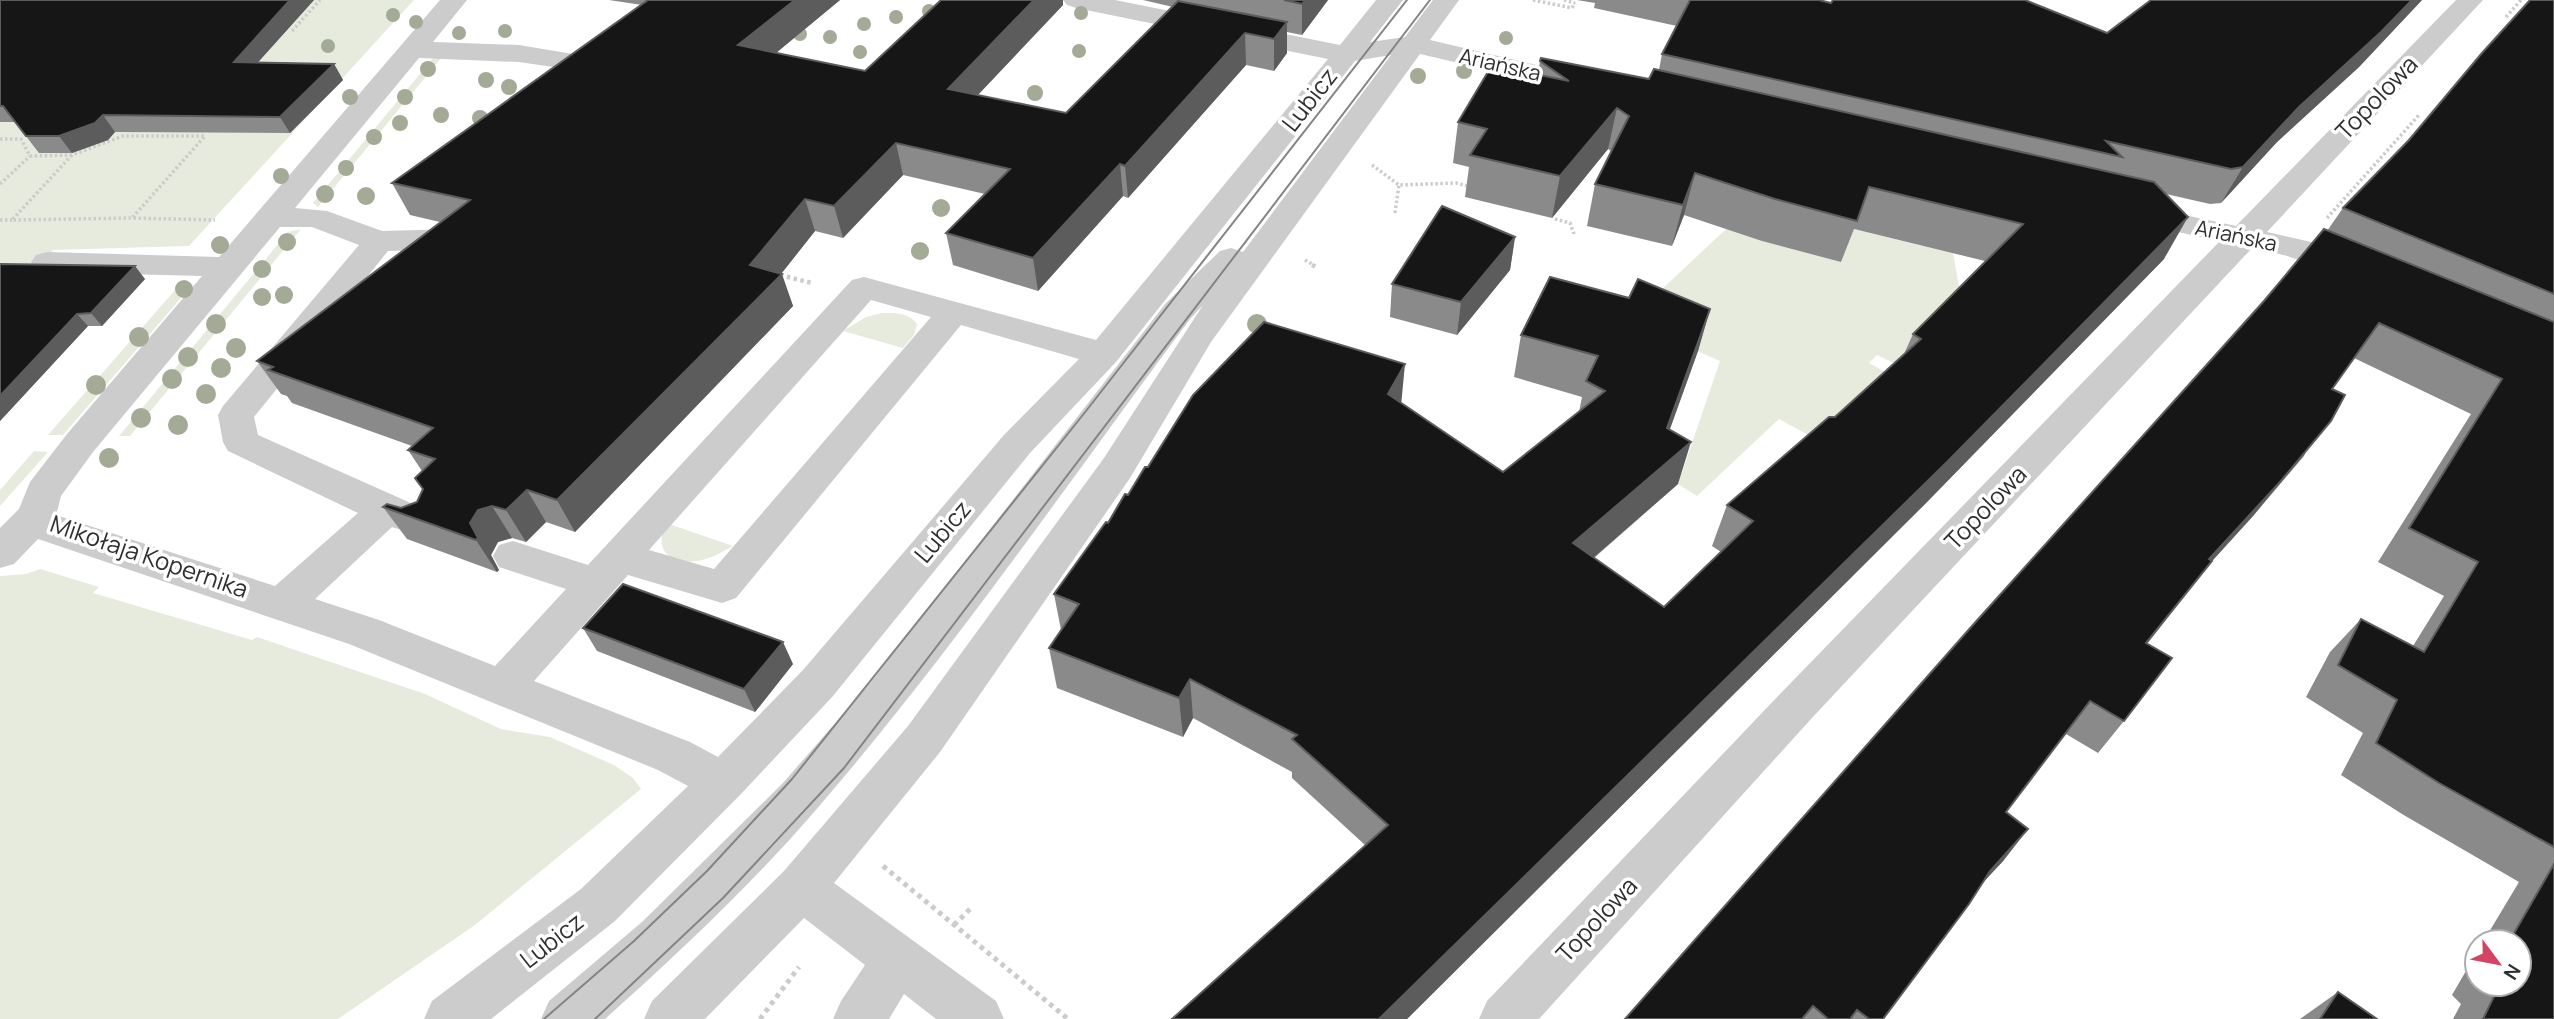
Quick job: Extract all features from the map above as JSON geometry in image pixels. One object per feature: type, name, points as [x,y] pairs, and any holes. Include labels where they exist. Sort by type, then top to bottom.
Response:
[{"type":"street","name":"Mikołaja Kopernika","points":[[454,0],[80,443],[43,492],[37,515],[48,527],[364,632],[674,756],[723,782]]},
{"type":"street","points":[[1076,0],[1346,54],[1413,44]]},
{"type":"street","name":"Lubicz","points":[[450,1019],[598,905],[723,782],[818,683],[1017,444],[1104,354],[1390,0]]},
{"type":"street","name":"Lubicz","points":[[670,1019],[801,887],[924,739],[1117,468],[1198,336],[1446,0]]},
{"type":"street","name":"Topolowa","points":[[1506,1019],[1787,716],[2470,0]]},
{"type":"street","name":"Ariańska","points":[[1413,44],[1618,92]]},
{"type":"street","points":[[413,50],[480,50],[538,55],[581,63]]},
{"type":"street","points":[[567,1019],[659,939],[760,840],[806,789],[886,695],[1178,311],[1322,167]]},
{"type":"street","points":[[1178,311],[1231,200]]},
{"type":"street","name":"Ariańska","points":[[2102,206],[2300,249],[2376,282]]},
{"type":"street","points":[[271,217],[316,218],[379,241],[456,239]]},
{"type":"street","points":[[379,241],[236,415],[241,442],[386,510],[423,523]]},
{"type":"street","points":[[47,262],[228,267]]},
{"type":"street","points":[[502,687],[864,287],[1104,354]]},
{"type":"street","points":[[513,556],[722,587],[955,311]]},
{"type":"street","points":[[283,604],[386,510]]},
{"type":"street","points":[[0,552],[37,515]]},
{"type":"street","points":[[801,887],[978,1019]]},
{"type":"street","points":[[859,1019],[899,958]]},
{"type":"path","points":[[292,31],[320,0]]},
{"type":"path","points":[[1533,0],[1572,8],[1575,3],[1564,0]]},
{"type":"path","points":[[150,136],[159,127]]},
{"type":"path","points":[[0,184],[30,156],[72,155],[123,136],[205,136],[132,218]]},
{"type":"path","points":[[0,139],[22,139],[30,156]]},
{"type":"path","points":[[12,220],[72,155]]},
{"type":"path","points":[[1368,163],[1382,170],[1399,185],[1457,183],[1471,187]]},
{"type":"path","points":[[1395,213],[1399,185]]},
{"type":"path","points":[[1555,219],[1570,223],[1574,234]]},
{"type":"path","points":[[0,220],[213,220]]},
{"type":"path","points":[[1303,259],[1311,261],[1318,268]]},
{"type":"path","points":[[779,275],[857,295]]},
{"type":"path","points":[[882,865],[1068,1019]]},
{"type":"path","points":[[954,925],[970,909]]},
{"type":"path","points":[[760,1019],[804,961]]},
{"type":"shaded area","points":[[0,0],[414,0],[189,246],[53,250],[25,276],[0,276]]},
{"type":"shaded area","points":[[434,57],[442,57],[318,207],[313,203]]},
{"type":"shaded area","points":[[301,229],[130,436],[119,436],[288,232]]},
{"type":"shaded area","points":[[1726,229],[1853,229],[1953,253],[1963,308],[1908,370],[1877,355],[1869,363],[1902,381],[1830,447],[1779,419],[1697,496],[1678,484],[1720,361],[1628,321]]},
{"type":"shaded area","points":[[183,281],[193,284],[63,435],[48,435]]},
{"type":"shaded area","points":[[882,313],[906,315],[917,324],[914,335],[903,348],[843,331],[866,317]]},
{"type":"shaded area","points":[[34,451],[48,452],[0,506],[0,490]]},
{"type":"shaded area","points":[[666,523],[733,546],[698,561],[678,560],[665,552],[662,544]]},
{"type":"shaded area","points":[[40,569],[99,587],[93,593],[252,640],[257,637],[425,694],[501,729],[550,737],[614,765],[633,778],[641,789],[475,925],[338,1019],[0,1019],[0,576],[26,574]]},
{"type":"building","points":[[0,0],[290,0],[234,62],[334,64],[280,117],[103,115],[95,123],[59,136],[26,136],[3,106],[0,106]]},
{"type":"building","points":[[648,0],[795,0],[738,45],[865,71],[941,0],[1034,0],[948,89],[1066,113],[1178,1],[1287,22],[1274,39],[1245,33],[1125,166],[1120,164],[1033,258],[946,233],[1010,169],[896,143],[834,206],[805,199],[750,265],[782,274],[557,500],[527,490],[506,510],[492,506],[478,510],[470,523],[478,538],[476,540],[383,507],[387,504],[401,508],[417,502],[423,489],[415,478],[435,459],[408,450],[433,428],[268,370],[273,367],[257,361],[470,200],[392,183]]},
{"type":"building","points":[[1284,0],[1305,0],[1302,4]]},
{"type":"building","points":[[1690,0],[1819,0],[1831,3],[1833,0],[2025,0],[2107,33],[2151,0],[2412,0],[2299,107],[2243,167],[2231,169],[2106,141],[2122,157],[1662,54]]},
{"type":"building","points":[[2530,0],[2554,0],[2554,294],[2343,208],[2409,140]]},
{"type":"building","points":[[1541,58],[1649,79],[1654,69],[2154,182],[2188,217],[1948,461],[1379,1019],[1172,1019],[1388,825],[1292,739],[1297,735],[1190,679],[1179,698],[1049,648],[1079,604],[1054,594],[1106,522],[1108,523],[1125,494],[1128,495],[1145,467],[1148,467],[1193,395],[1264,322],[1405,364],[1388,394],[1503,472],[1605,391],[1586,381],[1598,356],[1521,335],[1550,277],[1629,298],[1638,279],[1710,309],[1667,428],[1691,442],[1573,543],[1664,607],[1753,521],[1727,505],[1829,417],[1835,417],[1921,339],[1913,334],[2023,224],[1869,187],[1857,221],[1775,199],[1695,173],[1683,205],[1595,184],[1629,116],[1617,108],[1560,176],[1470,155],[1487,129],[1458,122],[1492,65],[1569,81],[1540,61]]},
{"type":"building","points":[[1442,206],[1515,237],[1461,302],[1392,284]]},
{"type":"building","points":[[2324,229],[2554,322],[2554,847],[2439,783],[2376,743],[2397,700],[2338,665],[2361,619],[2424,652],[2478,562],[2409,528],[2502,379],[2379,323],[2332,389],[2345,395],[2331,421],[2280,482],[2209,559],[2212,561],[2146,643],[2172,658],[2124,721],[2090,701],[2006,812],[2028,829],[1990,871],[1969,904],[1883,1019],[1869,1019],[1857,1010],[1850,1019],[1828,1019],[1813,1006],[1802,1019],[1625,1019],[2264,301]]},
{"type":"building","points":[[0,264],[135,266],[91,313],[77,314],[0,396]]},
{"type":"building","points":[[623,584],[783,642],[744,689],[583,628]]},
{"type":"building","points":[[2554,864],[2554,1019],[2483,1019],[2493,998],[2533,998],[2533,928],[2517,928]]},
{"type":"building","points":[[2338,992],[2377,1019],[2320,1019]]},
{"type":"tram line","points":[[544,1019],[634,941],[707,871],[792,779],[1086,411],[1407,0]]},
{"type":"tram line","points":[[595,1019],[723,898],[844,768],[1430,0]]}]
